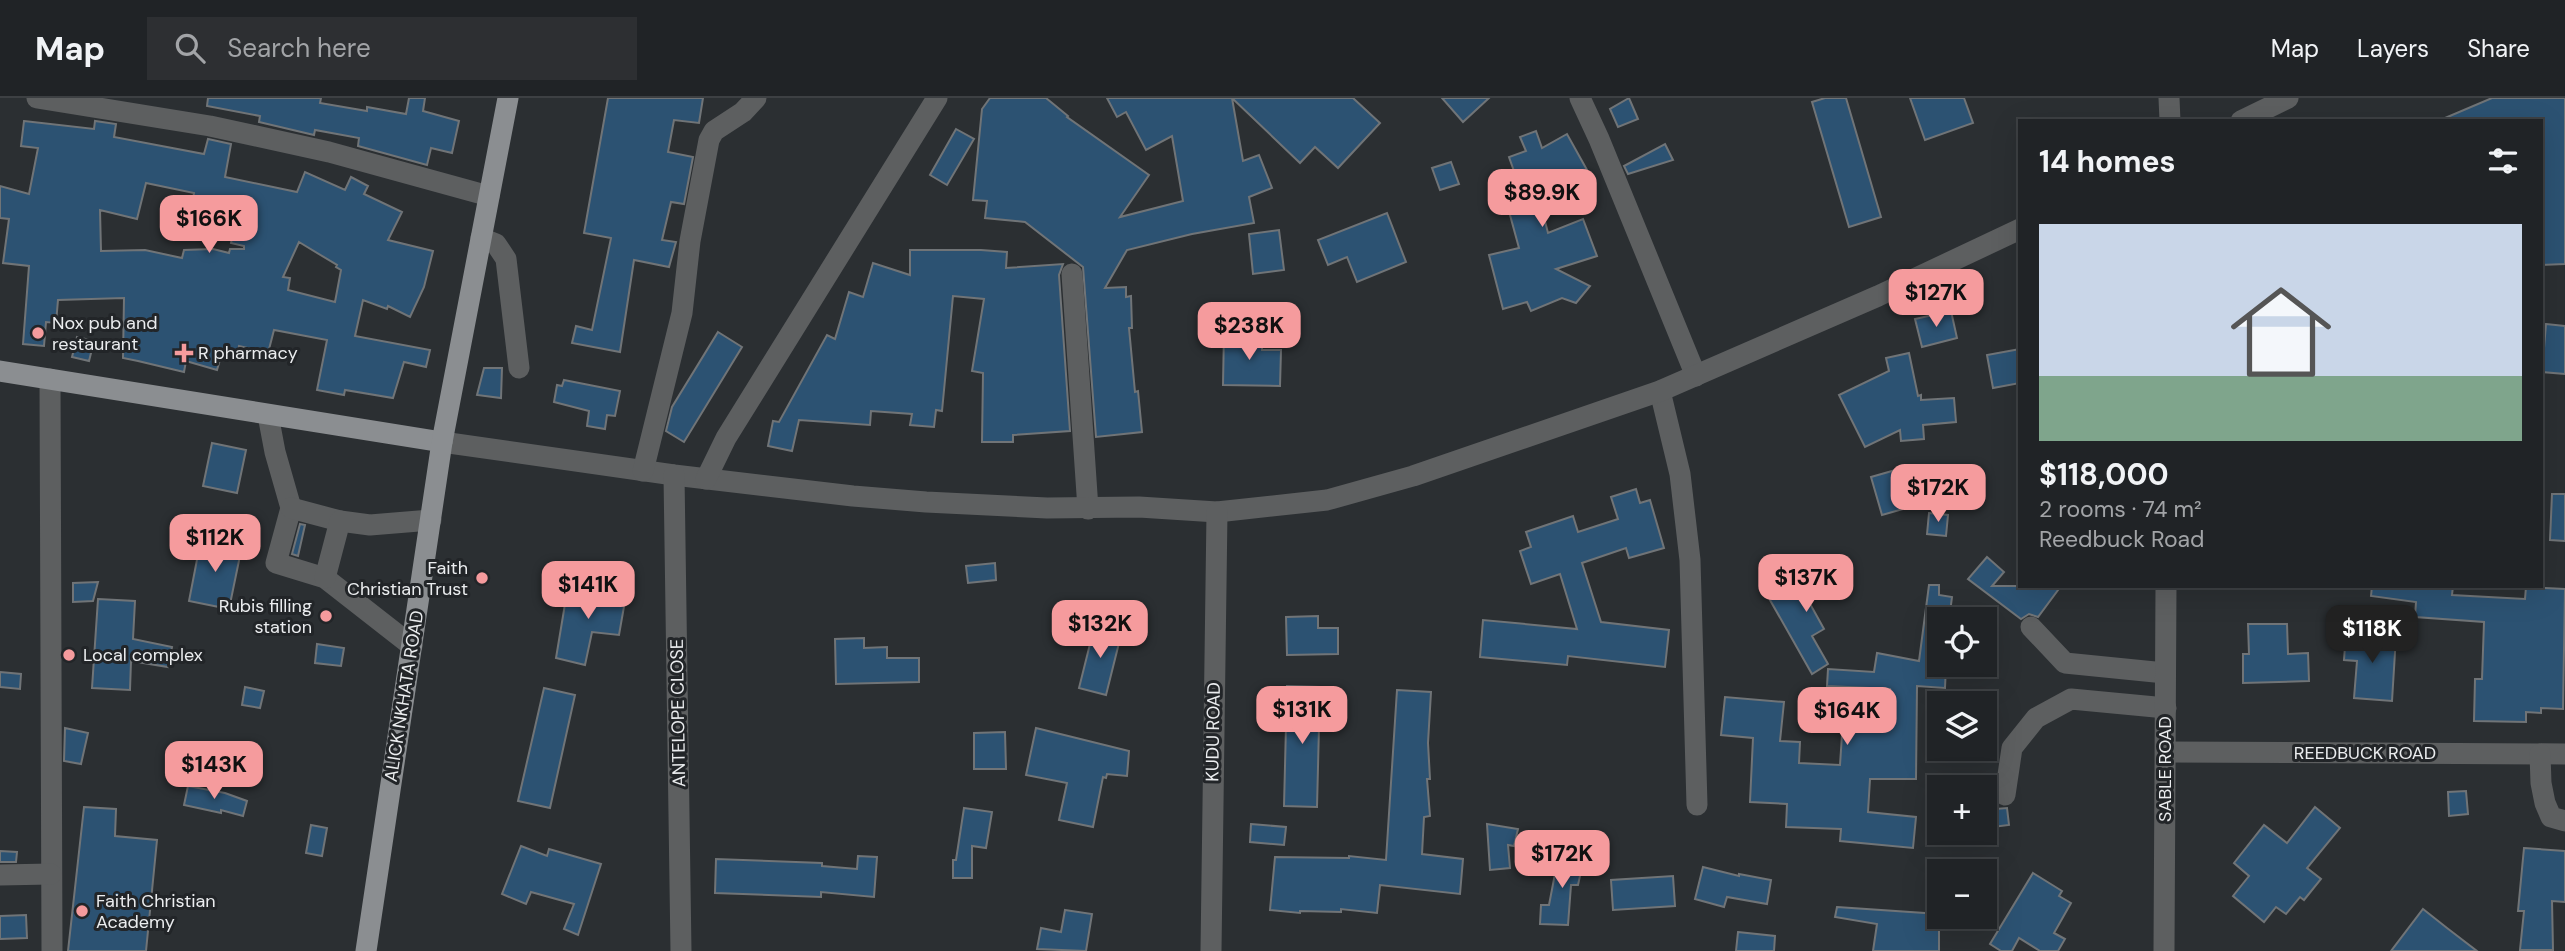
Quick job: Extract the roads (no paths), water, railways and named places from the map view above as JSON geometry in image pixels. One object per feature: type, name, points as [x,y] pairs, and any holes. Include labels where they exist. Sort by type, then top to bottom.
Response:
[{"type":"main road","name":"ALICK NKHATA ROAD","points":[[366,951],[442,442],[508,98]]},
{"type":"main road","points":[[0,371],[442,442]]},
{"type":"street","points":[[37,98],[210,126],[329,152],[489,195]]},
{"type":"street","points":[[643,471],[682,313],[690,241],[709,140],[714,131],[743,112],[756,98]]},
{"type":"street","points":[[706,479],[726,438],[937,98]]},
{"type":"street","points":[[1580,98],[1696,376]]},
{"type":"street","points":[[2169,98],[2170,119]]},
{"type":"street","points":[[2245,119],[2288,98]]},
{"type":"street","points":[[442,442],[643,471],[853,496],[1088,509],[1139,507],[1217,512],[1328,500],[1413,476],[1660,391],[1878,296],[2018,230]]},
{"type":"street","points":[[481,237],[496,244],[506,259],[519,368]]},
{"type":"street","points":[[1072,274],[1088,509]]},
{"type":"street","points":[[50,379],[52,951]]},
{"type":"street","points":[[1660,391],[1681,474],[1690,560],[1697,805]]},
{"type":"street","points":[[268,415],[291,508],[276,563],[325,578],[412,646]]},
{"type":"street","name":"ANTELOPE CLOSE","points":[[674,475],[681,951]]},
{"type":"street","points":[[291,508],[370,526],[431,520]]},
{"type":"street","name":"KUDU ROAD","points":[[1211,951],[1217,512]]},
{"type":"street","points":[[325,578],[340,521]]},
{"type":"street","name":"SABLE ROAD","points":[[2164,951],[2166,588]]},
{"type":"street","points":[[2031,627],[2065,663],[2165,673]]},
{"type":"street","points":[[2005,795],[2012,748],[2036,718],[2071,699],[2166,708]]},
{"type":"street","name":"REEDBUCK ROAD","points":[[2166,752],[2565,754]]},
{"type":"street","points":[[2540,754],[2545,803],[2551,817],[2565,821]]},
{"type":"street","points":[[0,874],[51,874]]},
{"type":"place","name":"Nox pub and restaurant","points":[[38,333]]},
{"type":"place","name":"R pharmacy","points":[[184,353]]},
{"type":"place","name":"Faith Christian Trust","points":[[482,578]]},
{"type":"place","name":"Rubis filling station","points":[[326,616]]},
{"type":"place","name":"Local complex","points":[[69,655]]},
{"type":"place","name":"Faith Christian Academy","points":[[82,911]]}]
